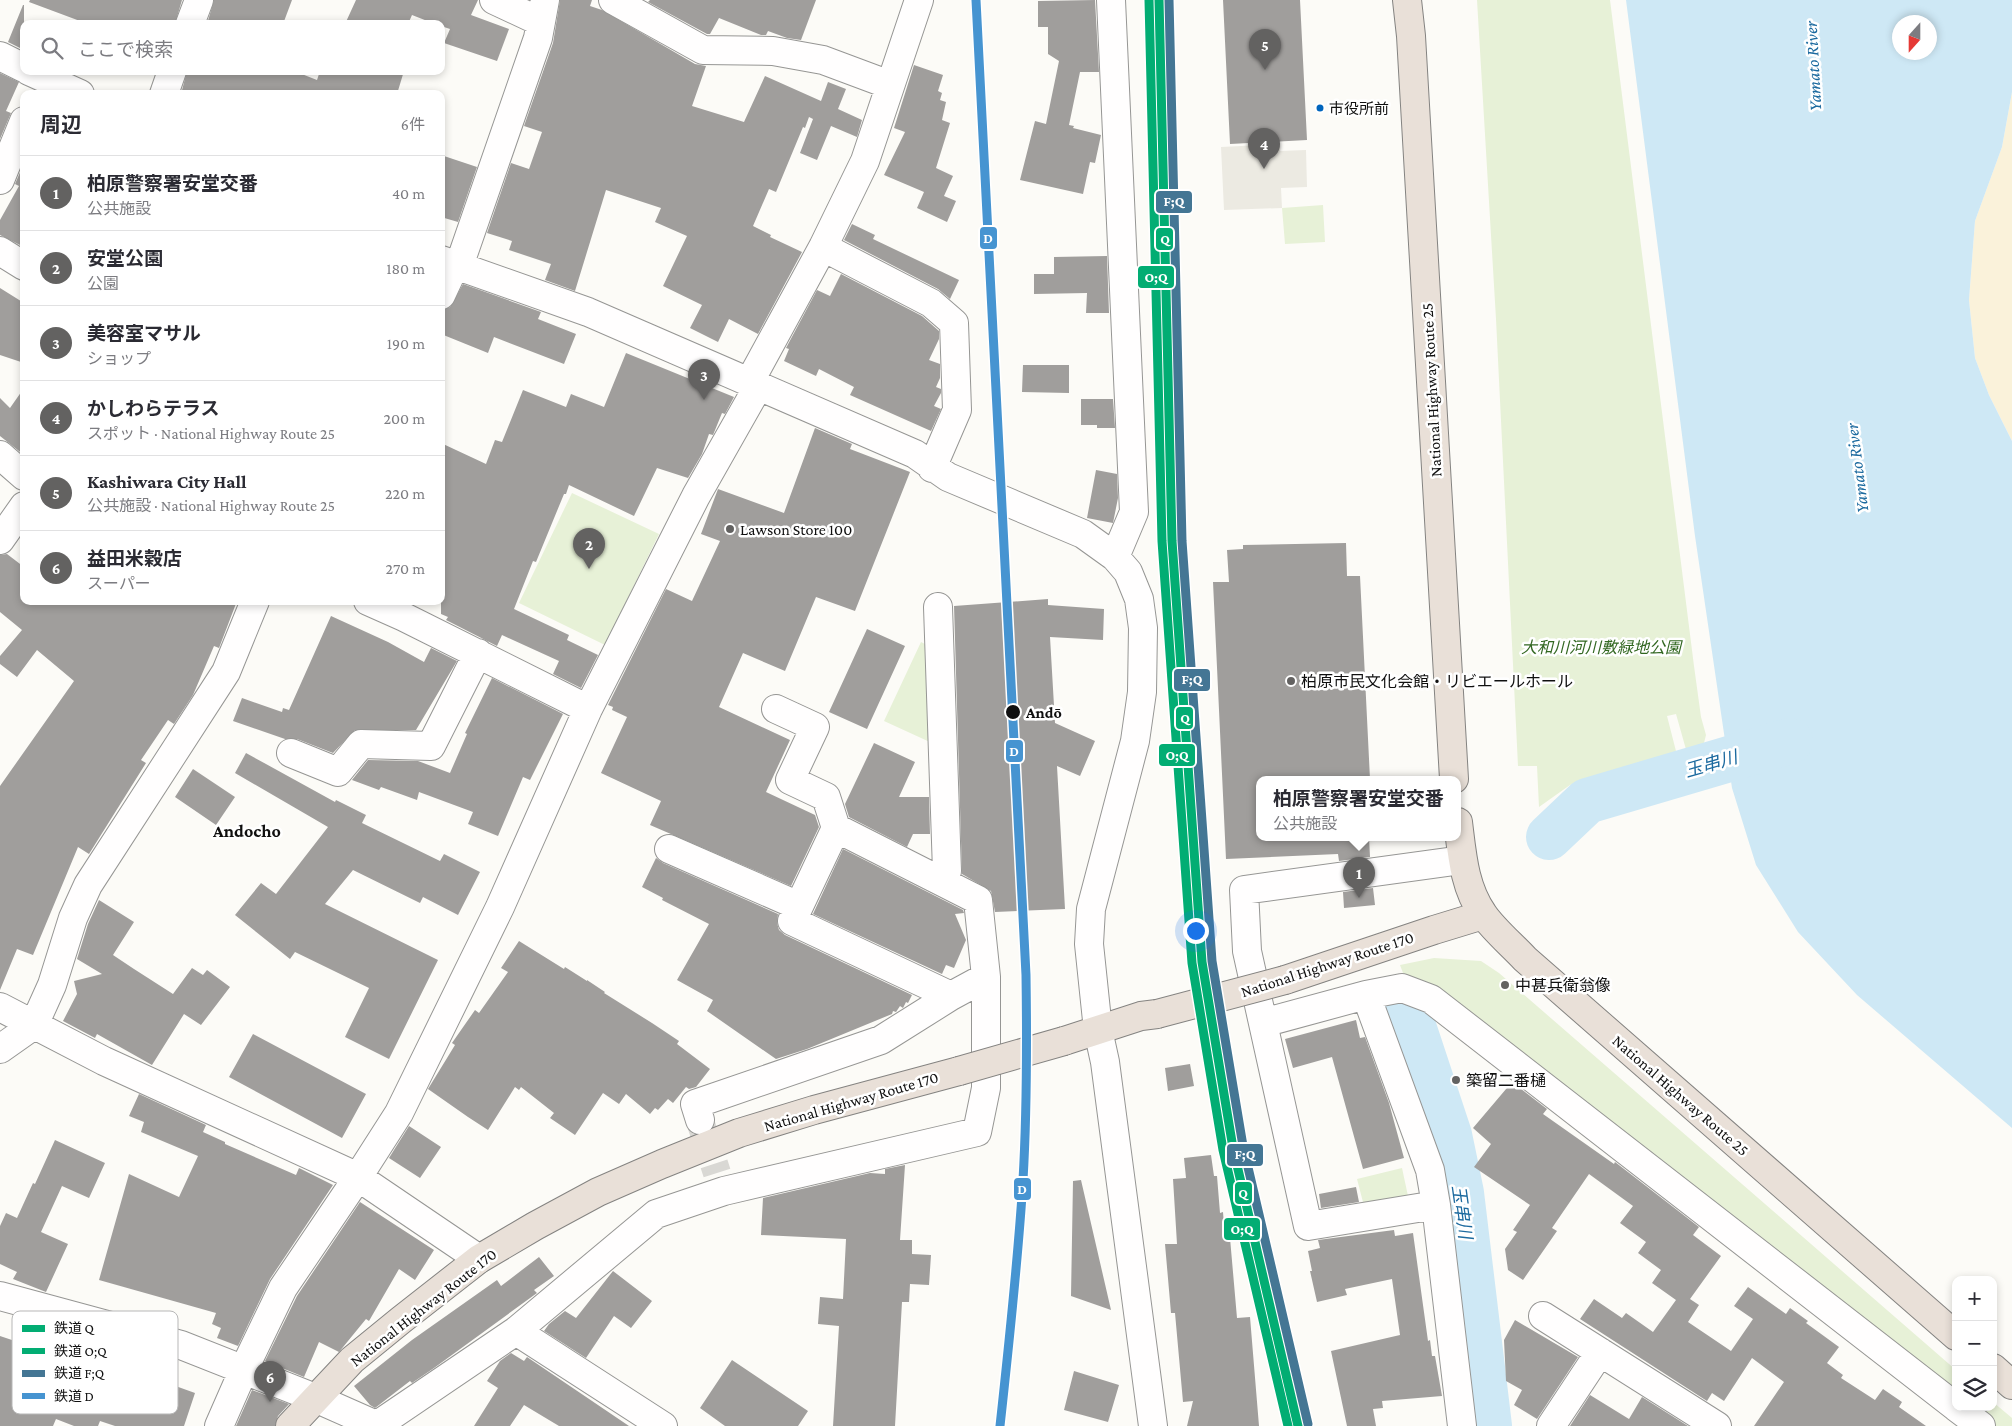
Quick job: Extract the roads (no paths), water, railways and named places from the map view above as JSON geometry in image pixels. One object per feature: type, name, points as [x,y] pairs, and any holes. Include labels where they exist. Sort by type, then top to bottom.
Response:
[{"type":"highway","name":"National Highway Route 25","points":[[1407,0],[1411,36],[1454,776]]},
{"type":"highway","name":"National Highway Route 25","points":[[1460,841],[1462,860],[1470,890],[1483,915],[1525,959],[1952,1333]]},
{"type":"highway","name":"National Highway Route 170","points":[[290,1426],[352,1360],[479,1259],[598,1192],[679,1157],[740,1134],[814,1110],[1064,1041],[1140,1016],[1157,1014],[1285,980],[1483,915]]},
{"type":"highway","points":[[1997,1372],[2012,1385]]},
{"type":"street","points":[[192,20],[200,0]]},
{"type":"street","points":[[445,284],[538,38],[543,11],[494,0]]},
{"type":"street","points":[[613,0],[703,50],[774,51],[822,60],[890,85]]},
{"type":"street","points":[[219,1426],[282,1288],[399,1113],[500,907],[588,708],[823,247],[864,161],[918,0]]},
{"type":"street","points":[[1111,0],[1134,512],[1115,557]]},
{"type":"street","points":[[0,56],[20,70]]},
{"type":"street","points":[[165,90],[171,75]]},
{"type":"street","points":[[32,78],[68,90]]},
{"type":"street","points":[[0,180],[20,131]]},
{"type":"street","points":[[823,247],[931,302],[954,323],[957,410],[932,468]]},
{"type":"street","points":[[0,251],[20,264]]},
{"type":"street","points":[[452,264],[588,312],[915,454],[932,468],[948,477],[1083,534],[1115,557],[1128,572],[1139,599],[1143,628],[1142,692],[1135,741],[1091,909],[1088,944],[1098,1030],[1105,1062],[1153,1426]]},
{"type":"street","points":[[0,455],[20,472]]},
{"type":"street","points":[[0,540],[20,512]]},
{"type":"street","points":[[0,1049],[34,1025],[52,985],[73,918],[88,884],[226,672],[253,605]]},
{"type":"street","points":[[376,605],[588,708]]},
{"type":"street","points":[[938,608],[947,871]]},
{"type":"street","points":[[292,753],[338,772],[361,744],[431,746],[478,654]]},
{"type":"street","points":[[776,709],[815,727],[790,780],[826,796],[836,828],[792,920],[951,996]]},
{"type":"street","points":[[178,1344],[315,1398],[376,1426],[516,1331],[656,1214],[720,1182],[977,1132],[986,1088],[986,977],[978,900],[836,828]]},
{"type":"street","points":[[669,848],[799,906]]},
{"type":"street","points":[[1436,1205],[1308,1226],[1247,951],[1244,890],[1462,860]]},
{"type":"street","points":[[700,1120],[695,1104],[881,1040],[951,996],[986,977]]},
{"type":"street","points":[[1262,1023],[1366,995],[1402,988],[1432,999],[1964,1416]]},
{"type":"street","points":[[1366,995],[1430,1170],[1436,1205],[1462,1426]]},
{"type":"street","points":[[0,1007],[104,1061],[358,1177],[479,1259]]},
{"type":"street","points":[[0,1296],[55,1311]]},
{"type":"street","points":[[1543,1316],[1717,1426]]},
{"type":"street","points":[[516,1331],[663,1426]]},
{"type":"street","points":[[1552,1426],[1600,1352]]},
{"type":"water","name":"Yamato River","points":[[1626,0],[2012,0],[2012,92],[2002,147],[1975,221],[1969,300],[1975,358],[1989,395],[2012,441],[2012,1128],[1857,995],[1798,932],[1756,865],[1732,788],[1695,536]]},
{"type":"waterway","name":"玉串川","points":[[1549,837],[1587,801],[1790,741]]},
{"type":"waterway","name":"玉串川","points":[[1406,1005],[1449,1135],[1461,1193],[1489,1426]]},
{"type":"tunnel","points":[[701,1124],[717,1173]]},
{"type":"rail line","name":"D","points":[[976,0],[1026,975],[1026,1078],[1023,1180],[1016,1272],[1000,1426]]},
{"type":"rail line","name":"O;Q","points":[[1149,0],[1162,541],[1192,963],[1223,1150],[1288,1426]]},
{"type":"rail line","name":"Q","points":[[1159,0],[1172,541],[1202,962],[1233,1148],[1298,1426]]},
{"type":"rail line","name":"F;Q","points":[[1169,0],[1182,541],[1212,961],[1243,1146],[1308,1424]]},
{"type":"place","name":"Kashiwara City Hall","points":[[1265,70]]},
{"type":"place","name":"市役所前","points":[[1320,108]]},
{"type":"place","name":"かしわらテラス","points":[[1264,169]]},
{"type":"place","name":"美容室マサル","points":[[704,400]]},
{"type":"place","name":"Lawson Store 100","points":[[730,529]]},
{"type":"place","name":"安堂公園","points":[[589,569]]},
{"type":"place","name":"柏原市民文化会館・リビエールホール","points":[[1291,681]]},
{"type":"place","name":"Andō","points":[[1013,712]]},
{"type":"place","name":"柏原警察署安堂交番","points":[[1359,898]]},
{"type":"place","name":"中甚兵衛翁像","points":[[1505,985]]},
{"type":"place","name":"築留二番樋","points":[[1456,1080]]},
{"type":"place","name":"益田米穀店","points":[[270,1402]]},
{"type":"district","name":"Andocho","points":[[247,831]]},
{"type":"park label","name":"大和川河川敷緑地公園","points":[[1601,647]]}]
